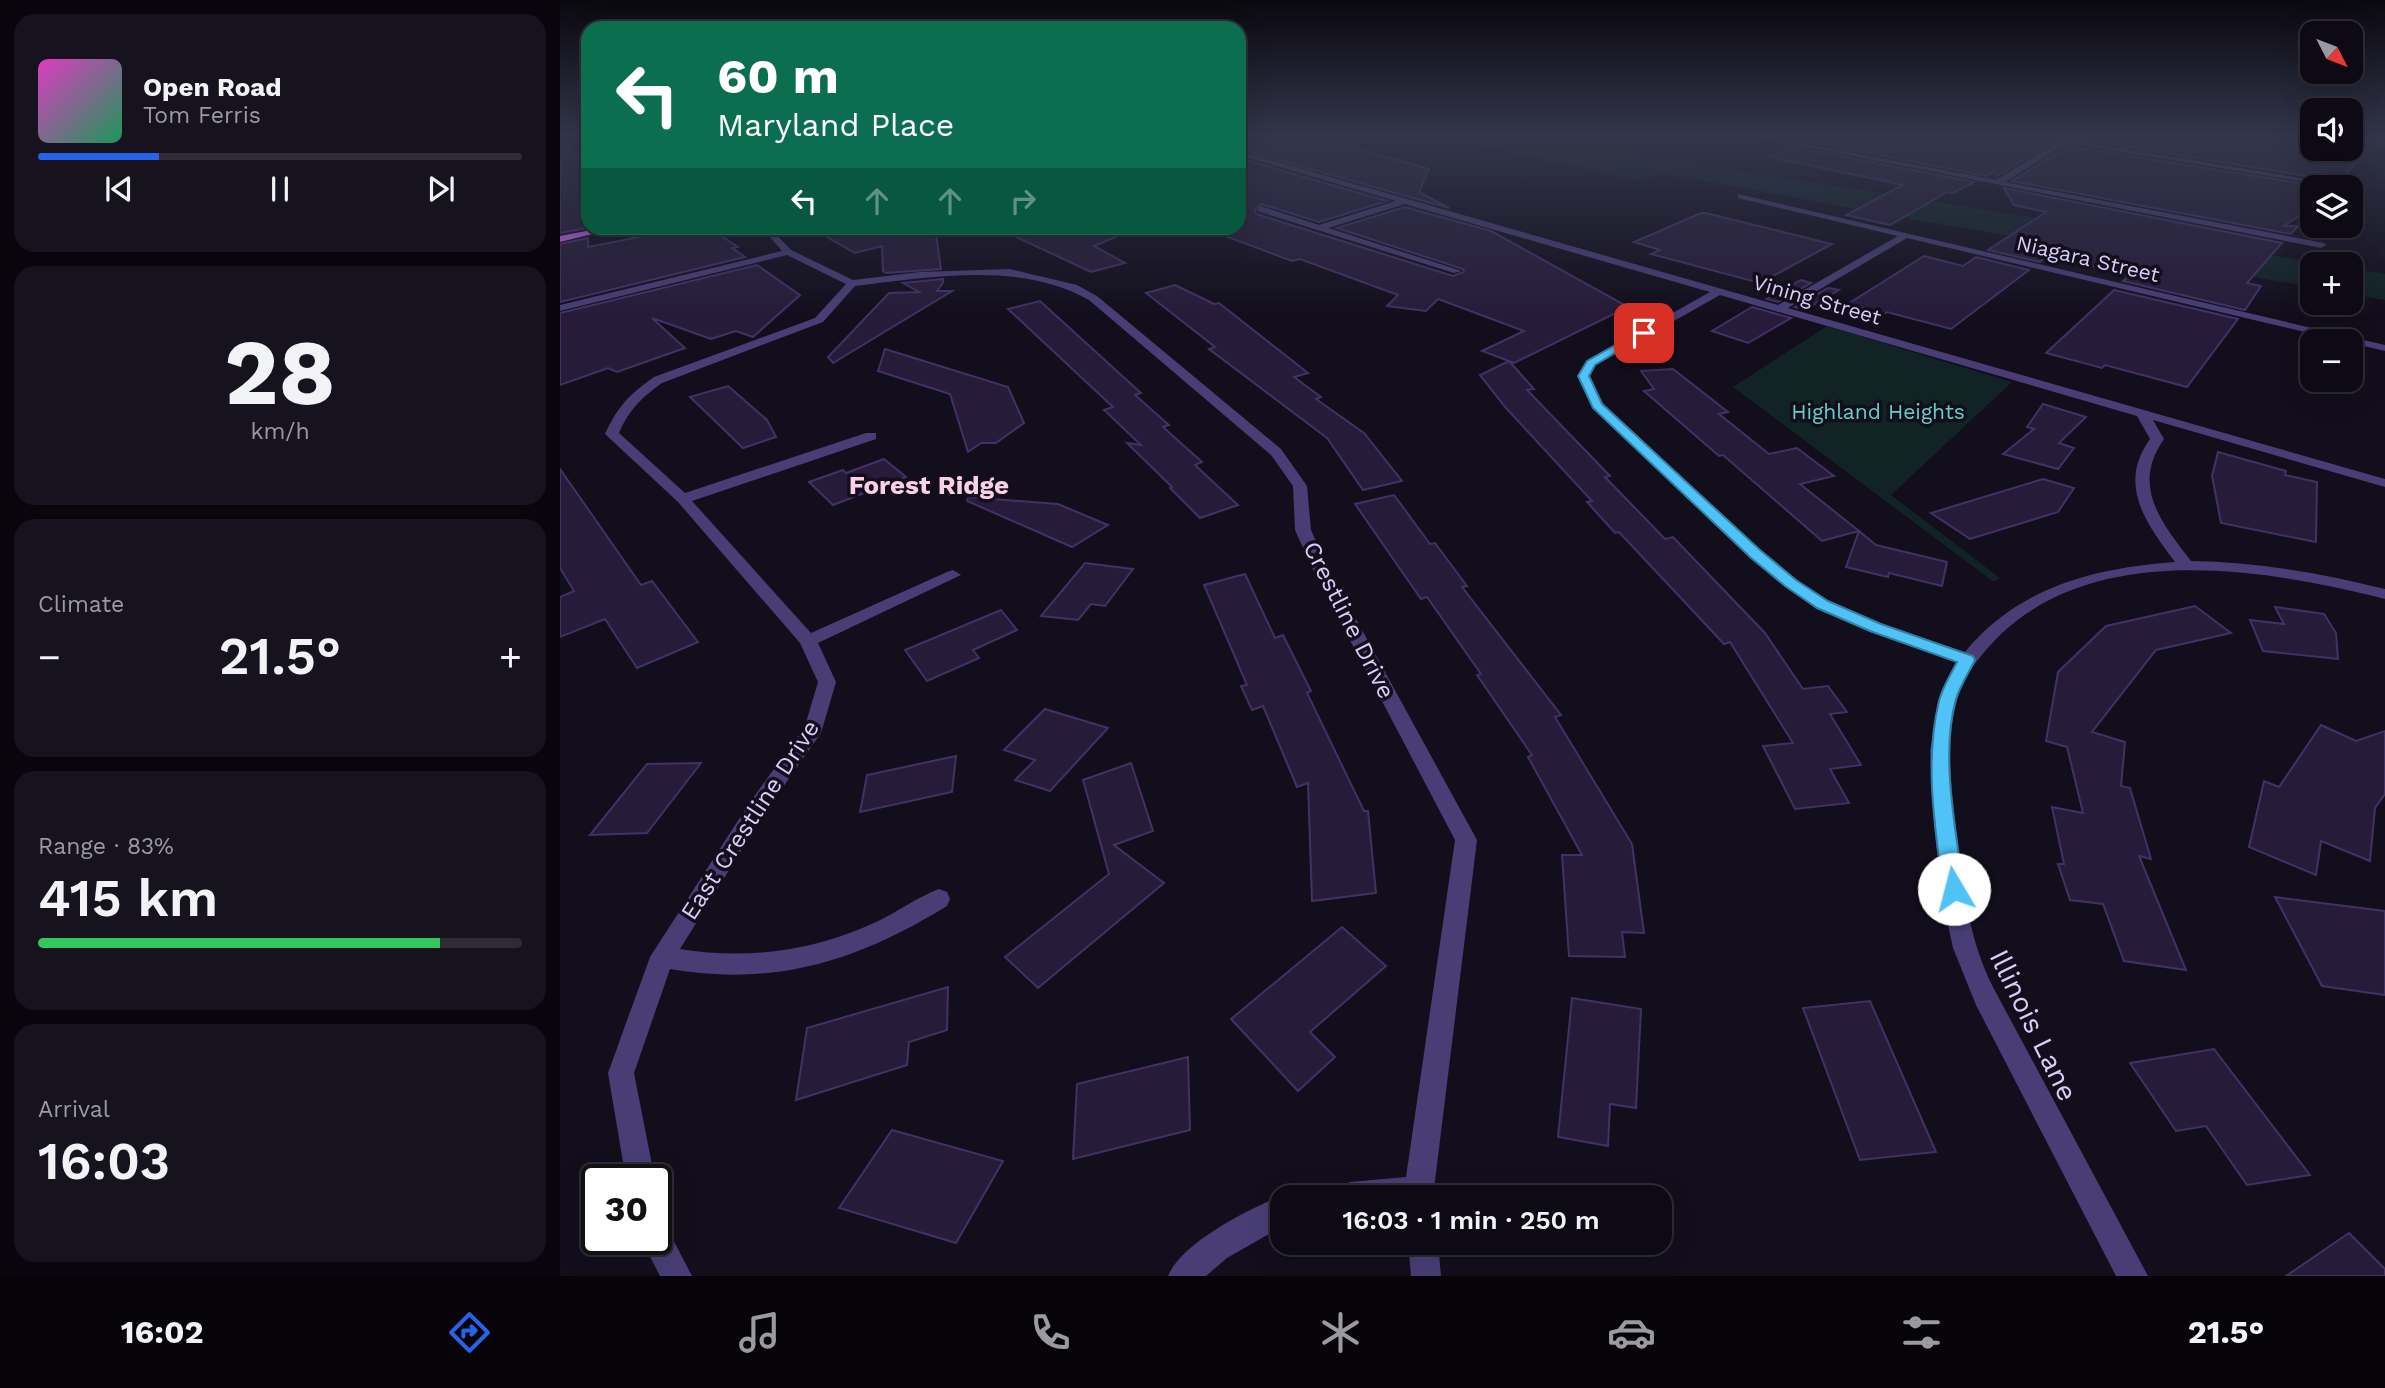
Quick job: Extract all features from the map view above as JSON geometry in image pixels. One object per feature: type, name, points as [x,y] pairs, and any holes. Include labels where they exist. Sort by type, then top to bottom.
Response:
[{"type":"main road","points":[[560,239],[581,235]]},
{"type":"street","name":"Vining Street","points":[[1390,197],[2385,483]]},
{"type":"street","name":"Niagara Street","points":[[1743,197],[2385,348]]},
{"type":"street","points":[[2068,197],[2321,245]]},
{"type":"street","points":[[1321,227],[1405,201]]},
{"type":"street","points":[[1260,209],[1457,271]]},
{"type":"street","points":[[772,235],[788,252],[852,283]]},
{"type":"street","points":[[1779,309],[1904,236]]},
{"type":"street","points":[[560,308],[788,252]]},
{"type":"street","name":"Crestline Drive","points":[[852,283],[920,275],[993,271],[1010,272],[1073,287],[1094,298],[1276,452],[1300,486],[1303,530],[1319,566],[1466,840],[1418,1185]]},
{"type":"street","name":"East Crestline Drive","points":[[638,1164],[621,1073],[662,957],[757,808],[814,728],[827,682],[808,640],[684,499],[612,434],[623,410],[637,395],[658,380],[819,320],[852,283]]},
{"type":"street","points":[[1718,292],[1591,363],[1584,376],[1597,405],[1755,554],[1790,583],[1823,605],[1876,628],[1967,660]]},
{"type":"street","points":[[2142,413],[2157,439],[2143,462],[2142,488],[2152,517],[2186,566]]},
{"type":"street","points":[[684,499],[871,436]]},
{"type":"street","name":"Illinois Lane","points":[[2133,1276],[2070,1161],[1968,960],[1952,876],[1940,760],[1948,699],[1967,660],[2008,617],[2043,594],[2096,577],[2143,569],[2234,566],[2288,572],[2385,594]]},
{"type":"street","points":[[808,640],[953,575]]},
{"type":"street","name":"East Crestline Drive","points":[[662,957],[724,965],[779,962],[837,952],[896,927],[940,899]]},
{"type":"street","points":[[1183,1276],[1216,1247],[1270,1217]]},
{"type":"street","points":[[665,1255],[677,1276]]},
{"type":"street","points":[[1424,1255],[1426,1276]]},
{"type":"green space","points":[[1789,197],[1902,197],[2300,260],[2300,285]]},
{"type":"green space","points":[[2363,270],[2385,274],[2385,300],[2363,296]]},
{"type":"green space","name":"Highland Heights","points":[[1827,326],[2012,382],[1891,495],[2000,578],[1994,582],[1733,387]]},
{"type":"building","points":[[560,197],[581,197],[581,229],[560,233]]},
{"type":"building","points":[[1246,197],[1372,197],[1387,201],[1319,222],[1261,204],[1255,210],[1256,214],[1453,276],[1464,272],[1463,269],[1337,228],[1405,207],[1491,231],[1628,307],[1514,363],[1482,351],[1524,331],[1438,299],[1426,311],[1387,306],[1398,295],[1300,259],[1292,261],[1222,235],[1246,235]]},
{"type":"building","points":[[1408,197],[1428,197],[1449,208]]},
{"type":"building","points":[[1881,197],[1939,197],[1890,225],[1846,215]]},
{"type":"building","points":[[2009,197],[2047,197],[2282,243],[2247,283],[2261,286],[2245,310],[2123,281],[2129,276],[2048,255],[2040,262],[1988,250],[2046,212],[2014,205]]},
{"type":"building","points":[[2094,197],[2300,197],[2300,215],[2284,226],[2298,226],[2291,234]]},
{"type":"building","points":[[1701,213],[1832,244],[1760,283],[1651,254],[1660,250],[1634,242]]},
{"type":"building","points":[[649,235],[720,235],[738,247],[732,248],[745,257],[560,302],[560,244],[588,238],[588,247]]},
{"type":"building","points":[[823,235],[936,235],[941,269],[886,273],[883,271],[882,246],[855,253]]},
{"type":"building","points":[[1012,235],[1120,235],[1094,246],[1125,263],[1091,272]]},
{"type":"building","points":[[1924,256],[1963,266],[1976,257],[2029,270],[1951,329],[1848,304]]},
{"type":"building","points":[[757,265],[800,295],[753,337],[736,331],[711,339],[652,318],[685,348],[617,372],[608,368],[560,385],[560,313]]},
{"type":"building","points":[[943,279],[937,291],[952,291],[833,363],[828,357],[889,293],[919,292],[903,283]]},
{"type":"building","points":[[1801,280],[1811,283],[1778,302],[1767,299]]},
{"type":"building","points":[[1175,285],[1214,304],[1219,303],[1308,373],[1294,377],[1321,397],[1316,399],[1364,433],[1402,481],[1363,490],[1327,438],[1209,349],[1215,347],[1146,293]]},
{"type":"building","points":[[1828,288],[1839,290],[1805,310],[1795,307]]},
{"type":"building","points":[[2114,290],[2238,319],[2187,387],[2105,365],[2102,368],[2046,353]]},
{"type":"building","points":[[1040,301],[1141,393],[1135,395],[1169,425],[1163,427],[1202,462],[1195,465],[1238,505],[1200,518],[1170,488],[1172,487],[1127,443],[1141,445],[1104,410],[1113,407],[1008,309]]},
{"type":"building","points":[[1752,307],[1791,318],[1748,343],[1712,331]]},
{"type":"building","points":[[885,349],[1008,387],[1024,423],[996,443],[981,443],[968,452],[950,394],[878,371]]},
{"type":"building","points":[[1509,361],[1534,389],[1527,390],[1610,476],[1605,477],[1665,539],[1673,537],[1765,633],[1803,689],[1828,686],[1847,712],[1830,714],[1861,765],[1830,769],[1849,803],[1795,809],[1763,746],[1793,743],[1730,642],[1724,644],[1619,532],[1615,533],[1587,502],[1592,501],[1506,408],[1480,375]]},
{"type":"building","points":[[1673,369],[1728,412],[1719,414],[1769,454],[1797,448],[1834,476],[1800,484],[1859,531],[1822,541],[1644,391],[1654,389],[1641,371]]},
{"type":"building","points":[[728,386],[767,420],[776,437],[743,448],[690,397]]},
{"type":"building","points":[[2043,404],[2086,417],[2059,443],[2074,448],[2058,469],[2003,454],[2034,429],[2027,427]]},
{"type":"building","points":[[2218,452],[2286,471],[2285,475],[2317,482],[2316,542],[2221,523],[2212,476]]},
{"type":"building","points":[[884,459],[906,477],[833,505],[809,482],[843,470],[846,473]]},
{"type":"building","points":[[560,469],[641,585],[652,581],[698,642],[637,668],[605,619],[560,637],[560,597],[574,591],[560,568]]},
{"type":"building","points":[[2043,479],[2074,488],[2058,512],[1970,539],[1931,513]]},
{"type":"building","points":[[1394,495],[1430,544],[1435,543],[1467,586],[1462,587],[1561,715],[1555,717],[1632,844],[1644,933],[1622,932],[1625,957],[1569,956],[1562,855],[1582,855],[1528,757],[1532,755],[1477,675],[1481,674],[1427,597],[1421,599],[1355,504]]},
{"type":"building","points":[[968,497],[1058,504],[1108,525],[1072,547],[967,501]]},
{"type":"building","points":[[1859,531],[1876,545],[1947,562],[1942,586],[1889,573],[1888,577],[1846,567]]},
{"type":"building","points":[[1085,563],[1133,569],[1105,606],[1091,604],[1078,620],[1041,616]]},
{"type":"building","points":[[1245,574],[1275,638],[1283,635],[1311,691],[1307,693],[1364,811],[1368,811],[1376,893],[1312,901],[1308,783],[1297,787],[1263,706],[1252,710],[1241,686],[1247,685],[1204,585]]},
{"type":"building","points":[[2195,606],[2231,633],[2156,650],[2092,732],[2125,742],[2121,786],[2130,788],[2151,859],[2139,856],[2186,970],[2124,961],[2103,904],[2070,900],[2058,864],[2064,864],[2052,807],[2083,813],[2067,747],[2046,741],[2058,672],[2106,626]]},
{"type":"building","points":[[2275,607],[2324,614],[2336,633],[2338,659],[2263,651],[2250,620],[2284,624]]},
{"type":"building","points":[[1001,610],[1017,630],[973,650],[979,658],[927,681],[905,650]]},
{"type":"building","points":[[1045,709],[1108,728],[1050,791],[1015,780],[1035,760],[1004,750]]},
{"type":"building","points":[[2321,725],[2356,741],[2385,731],[2385,794],[2375,808],[2370,861],[2321,841],[2316,875],[2249,847],[2264,781],[2279,787]]},
{"type":"building","points":[[956,756],[952,792],[860,812],[867,775]]},
{"type":"building","points":[[701,763],[647,833],[590,835],[647,764]]},
{"type":"building","points":[[1131,763],[1153,831],[1114,845],[1164,883],[1038,988],[1005,957],[1109,874],[1083,780]]},
{"type":"building","points":[[2275,897],[2385,911],[2385,995],[2322,986]]},
{"type":"building","points":[[1342,927],[1386,966],[1310,1032],[1335,1057],[1298,1091],[1231,1019]]},
{"type":"building","points":[[948,987],[947,1030],[909,1042],[907,1065],[796,1100],[807,1028]]},
{"type":"building","points":[[1572,998],[1641,1009],[1636,1108],[1610,1104],[1608,1146],[1558,1137]]},
{"type":"building","points":[[1870,1001],[1936,1152],[1860,1160],[1803,1008]]},
{"type":"building","points":[[2214,1049],[2310,1175],[2247,1185],[2206,1126],[2176,1131],[2130,1063]]},
{"type":"building","points":[[1188,1057],[1190,1130],[1073,1159],[1077,1084]]},
{"type":"building","points":[[892,1130],[1003,1161],[956,1243],[839,1208]]},
{"type":"building","points":[[2349,1233],[2385,1269],[2385,1276],[2286,1276]]},
{"type":"district","name":"Forest Ridge","points":[[929,485]]},
{"type":"route","points":[[1644,333],[1591,363],[1584,376],[1597,405],[1755,554],[1790,583],[1823,605],[1876,628],[1967,660],[1948,699],[1940,760],[1944,824],[1954,889]]}]
